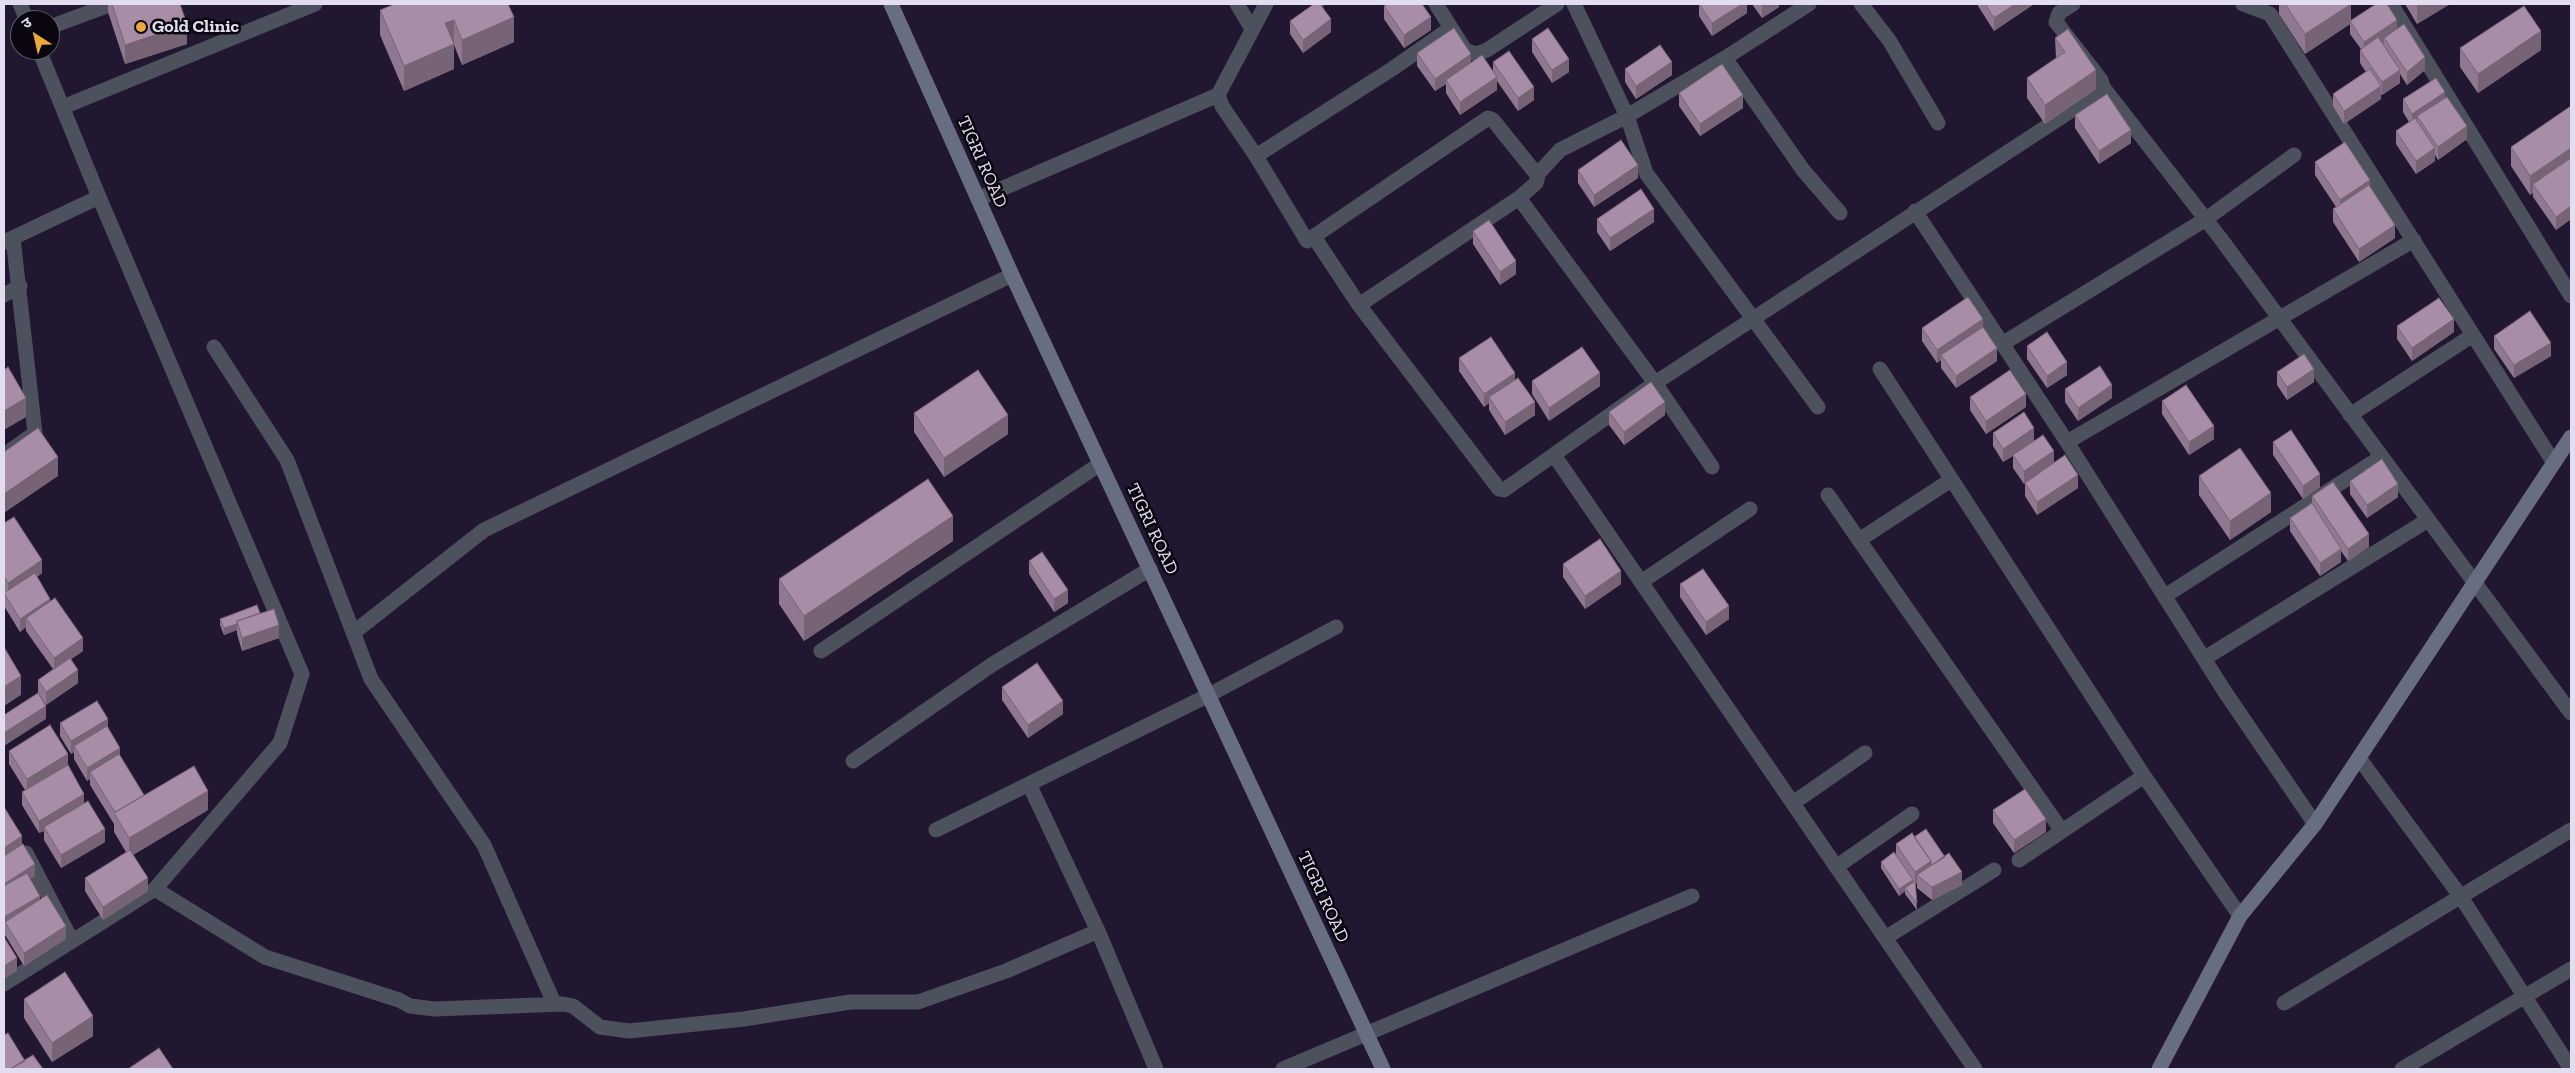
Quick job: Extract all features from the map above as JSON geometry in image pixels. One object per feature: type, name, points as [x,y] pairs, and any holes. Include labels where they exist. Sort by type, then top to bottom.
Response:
[{"type":"street","points":[[60,23],[112,4]]},
{"type":"street","name":"TIGRI ROAD","points":[[891,4],[1012,275],[1383,1069]]},
{"type":"street","points":[[1236,4],[1252,29]]},
{"type":"street","points":[[978,199],[1218,95],[1266,4]]},
{"type":"street","points":[[1436,4],[1465,50],[1480,53],[1557,4]]},
{"type":"street","points":[[1574,4],[1627,116],[1646,173],[1818,407]]},
{"type":"street","points":[[1537,175],[1560,150],[1627,116],[1725,58],[1809,4]]},
{"type":"street","points":[[1861,4],[1889,40],[1938,123]]},
{"type":"street","points":[[2073,4],[2056,16],[2056,22],[2100,80],[2103,87],[2206,220],[2474,584],[2571,712]]},
{"type":"street","points":[[2243,4],[2270,14],[2554,463]]},
{"type":"street","points":[[2390,4],[2571,296]]},
{"type":"street","points":[[63,107],[310,5]]},
{"type":"street","points":[[1256,156],[1392,69],[1451,28]]},
{"type":"street","points":[[1725,58],[1803,170],[1840,213]]},
{"type":"street","points":[[4,984],[155,890],[280,743],[302,674],[99,197],[43,60]]},
{"type":"street","points":[[1314,237],[1359,305],[1498,489],[1504,490],[1655,383],[1753,317],[2098,93],[2103,87]]},
{"type":"street","points":[[1218,95],[1222,106],[1256,156],[1307,241],[1488,118],[1493,120],[1537,175],[1539,178],[1536,183],[1519,198],[1359,305]]},
{"type":"street","points":[[2002,344],[2206,220],[2294,155]]},
{"type":"street","points":[[4,455],[35,433],[20,286],[8,240],[99,197]]},
{"type":"street","points":[[1519,198],[1655,383],[1712,467]]},
{"type":"street","points":[[1915,211],[2315,824]]},
{"type":"street","points":[[2067,442],[2414,240]]},
{"type":"street","points":[[353,633],[484,530],[1012,275]]},
{"type":"street","points":[[4,295],[20,286]]},
{"type":"street","points":[[2350,415],[2474,335]]},
{"type":"street","points":[[214,347],[287,460],[370,679],[484,845],[554,1003]]},
{"type":"street","points":[[1880,369],[2144,776],[2240,916]]},
{"type":"street","points":[[2160,1069],[2240,916],[2315,824],[2571,437]]},
{"type":"street","points":[[1554,455],[1975,1069]]},
{"type":"street","points":[[2165,596],[2381,457]]},
{"type":"street","points":[[820,651],[1100,464]]},
{"type":"street","points":[[1859,540],[1951,480]]},
{"type":"street","points":[[1828,495],[2062,831]]},
{"type":"street","points":[[1641,582],[1750,509]]},
{"type":"street","points":[[2205,658],[2428,520]]},
{"type":"street","points":[[853,761],[993,664],[1150,568]]},
{"type":"street","points":[[936,830],[1209,695],[1336,626]]},
{"type":"street","points":[[1793,803],[1865,753]]},
{"type":"street","points":[[2359,758],[2461,897],[2571,1069]]},
{"type":"street","points":[[2019,860],[2144,776]]},
{"type":"street","points":[[1029,784],[1098,930],[1156,1069]]},
{"type":"street","points":[[1836,867],[1912,814]]},
{"type":"street","points":[[2284,1003],[2571,830]]},
{"type":"street","points":[[17,836],[72,941]]},
{"type":"street","points":[[1886,938],[1994,870]]},
{"type":"street","points":[[155,890],[265,957],[399,1000],[410,1006],[435,1009],[554,1003],[573,1006],[600,1027],[629,1031],[744,1020],[850,1002],[918,1002],[1006,971],[1098,930]]},
{"type":"street","points":[[1283,1069],[1692,896]]},
{"type":"street","points":[[2402,1069],[2571,969]]},
{"type":"building","points":[[112,4],[180,4],[187,24],[125,45]]},
{"type":"building","points":[[395,4],[508,4],[514,17],[462,40],[454,20],[445,23],[454,44],[404,66],[380,10]]},
{"type":"building","points":[[1314,4],[1320,4],[1331,19],[1303,40],[1290,21]]},
{"type":"building","points":[[1388,4],[1422,4],[1431,17],[1404,35],[1384,6]]},
{"type":"building","points":[[1699,4],[1742,4],[1712,23]]},
{"type":"building","points":[[1985,4],[2015,4],[1994,18]]},
{"type":"building","points":[[2285,4],[2351,4],[2305,34]]},
{"type":"building","points":[[2376,4],[2387,4],[2397,20],[2364,42],[2350,21]]},
{"type":"building","points":[[2524,6],[2541,31],[2478,74],[2460,48]]},
{"type":"building","points":[[2404,24],[2425,57],[2407,72],[2384,38]]},
{"type":"building","points":[[1454,28],[1471,54],[1435,79],[1417,53]]},
{"type":"building","points":[[1548,28],[1569,59],[1552,70],[1532,39]]},
{"type":"building","points":[[2068,29],[2096,70],[2045,105],[2027,78],[2065,52],[2055,38]]},
{"type":"building","points":[[2378,37],[2400,70],[2382,82],[2360,50]]},
{"type":"building","points":[[1660,45],[1672,62],[1636,86],[1625,69]]},
{"type":"building","points":[[1509,51],[1534,87],[1518,98],[1493,62]]},
{"type":"building","points":[[1482,55],[1497,77],[1460,102],[1446,80]]},
{"type":"building","points":[[1722,64],[1743,95],[1700,124],[1679,93]]},
{"type":"building","points":[[2370,69],[2381,86],[2344,111],[2333,94]]},
{"type":"building","points":[[2436,78],[2445,92],[2412,114],[2403,99]]},
{"type":"building","points":[[2107,94],[2131,130],[2099,151],[2075,115]]},
{"type":"building","points":[[2447,97],[2467,126],[2438,147],[2417,116]]},
{"type":"building","points":[[2571,106],[2571,148],[2530,176],[2511,147]]},
{"type":"building","points":[[2415,118],[2435,148],[2416,161],[2396,131]]},
{"type":"building","points":[[1621,140],[1638,165],[1594,195],[1578,170]]},
{"type":"building","points":[[2345,142],[2370,180],[2340,200],[2315,162]]},
{"type":"building","points":[[2571,158],[2571,206],[2556,217],[2533,184]]},
{"type":"building","points":[[2369,185],[2395,225],[2359,249],[2333,209]]},
{"type":"building","points":[[1641,189],[1654,209],[1610,238],[1597,219]]},
{"type":"building","points":[[1489,220],[1516,261],[1500,272],[1473,231]]},
{"type":"building","points":[[1968,297],[1983,319],[1937,350],[1922,328]]},
{"type":"building","points":[[2439,298],[2454,319],[2412,348],[2397,326]]},
{"type":"building","points":[[2530,311],[2551,343],[2514,365],[2494,336]]},
{"type":"building","points":[[1983,327],[1997,348],[1956,376],[1941,355]]},
{"type":"building","points":[[2047,332],[2067,362],[2047,376],[2027,346]]},
{"type":"building","points":[[1491,337],[1515,373],[1484,394],[1459,358]]},
{"type":"building","points":[[1582,347],[1600,373],[1549,408],[1532,381]]},
{"type":"building","points":[[2304,354],[2314,369],[2287,387],[2277,372]]},
{"type":"building","points":[[2100,366],[2112,385],[2078,408],[2065,389]]},
{"type":"building","points":[[8,367],[26,398],[4,411],[4,370]]},
{"type":"building","points":[[978,370],[1008,415],[944,458],[914,413]]},
{"type":"building","points":[[2010,370],[2026,394],[1986,421],[1970,397]]},
{"type":"building","points":[[1518,378],[1535,402],[1505,422],[1489,397]]},
{"type":"building","points":[[1651,382],[1665,402],[1624,432],[1609,412]]},
{"type":"building","points":[[2186,385],[2214,426],[2189,442],[2162,401]]},
{"type":"building","points":[[2024,412],[2034,428],[2003,449],[1993,433]]},
{"type":"building","points":[[38,428],[58,457],[4,494],[4,452]]},
{"type":"building","points":[[2291,430],[2320,474],[2303,486],[2273,442]]},
{"type":"building","points":[[2043,435],[2054,451],[2024,471],[2013,455]]},
{"type":"building","points":[[2240,448],[2271,493],[2230,521],[2199,476]]},
{"type":"building","points":[[2065,455],[2078,475],[2037,502],[2025,483]]},
{"type":"building","points":[[2382,459],[2398,484],[2367,505],[2350,481]]},
{"type":"building","points":[[928,479],[953,516],[804,616],[779,579]]},
{"type":"building","points":[[2333,482],[2369,534],[2348,549],[2312,496]]},
{"type":"building","points":[[2312,503],[2341,549],[2320,563],[2290,518]]},
{"type":"building","points":[[14,517],[42,560],[8,583],[4,576],[4,523]]},
{"type":"building","points":[[1600,539],[1621,571],[1585,596],[1563,564]]},
{"type":"building","points":[[1042,552],[1068,590],[1054,599],[1029,561]]},
{"type":"building","points":[[1703,569],[1729,606],[1706,622],[1680,584]]},
{"type":"building","points":[[35,573],[50,599],[20,619],[4,593]]},
{"type":"building","points":[[55,598],[83,638],[54,658],[26,618]]},
{"type":"building","points":[[257,605],[260,613],[224,628],[220,619]]},
{"type":"building","points":[[274,609],[279,625],[242,638],[237,621]]},
{"type":"building","points":[[4,647],[21,676],[4,687]]},
{"type":"building","points":[[70,658],[78,670],[46,692],[38,680]]},
{"type":"building","points":[[1037,663],[1063,701],[1028,725],[1002,687]]},
{"type":"building","points":[[38,693],[46,706],[4,733],[4,715]]},
{"type":"building","points":[[97,701],[108,719],[71,741],[60,723]]},
{"type":"building","points":[[50,725],[68,754],[27,779],[9,751]]},
{"type":"building","points":[[107,726],[120,748],[87,768],[74,746]]},
{"type":"building","points":[[119,754],[144,795],[115,812],[90,772]]},
{"type":"building","points":[[68,765],[84,794],[39,821],[22,792]]},
{"type":"building","points":[[194,766],[208,791],[129,838],[114,813]]},
{"type":"building","points":[[2025,789],[2046,819],[2014,840],[1993,810]]},
{"type":"building","points":[[88,801],[105,829],[61,855],[44,827]]},
{"type":"building","points":[[4,807],[22,836],[4,848]]},
{"type":"building","points":[[1926,829],[1945,857],[1932,865],[1914,837]]},
{"type":"building","points":[[1912,833],[1931,861],[1915,872],[1896,844]]},
{"type":"building","points":[[23,844],[35,864],[4,884],[4,856]]},
{"type":"building","points":[[130,850],[148,878],[103,907],[85,878]]},
{"type":"building","points":[[1894,852],[1913,880],[1899,889],[1881,862]]},
{"type":"building","points":[[1949,853],[1962,872],[1932,887],[1917,875]]},
{"type":"building","points":[[27,873],[40,896],[4,917],[4,886]]},
{"type":"building","points":[[1915,881],[1917,903],[1905,888]]},
{"type":"building","points":[[47,895],[66,926],[24,953],[5,922]]},
{"type":"building","points":[[4,937],[17,958],[4,966]]},
{"type":"building","points":[[65,972],[93,1016],[52,1043],[24,999]]},
{"type":"building","points":[[8,1033],[25,1061],[10,1069],[4,1069],[4,1035]]},
{"type":"building","points":[[159,1048],[173,1069],[128,1069]]},
{"type":"building","points":[[33,1055],[43,1069],[10,1069]]},
{"type":"place","name":"Gold Clinic","points":[[141,27]]}]
